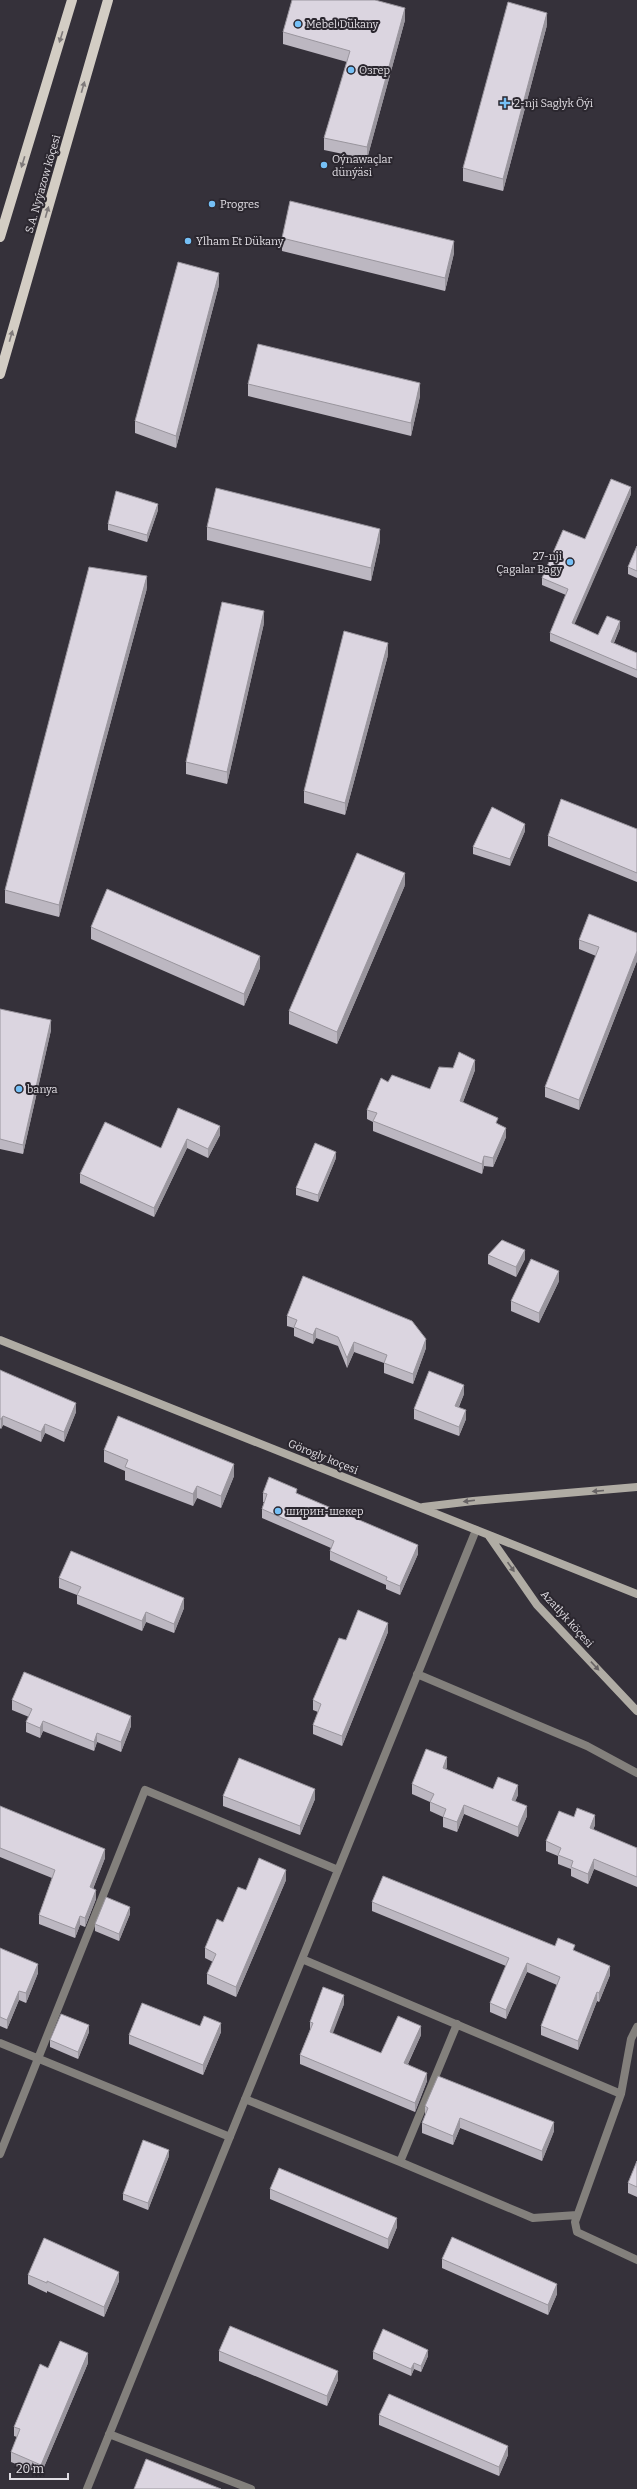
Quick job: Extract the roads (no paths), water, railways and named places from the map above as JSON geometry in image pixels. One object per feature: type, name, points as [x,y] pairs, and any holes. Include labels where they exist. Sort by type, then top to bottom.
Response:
[{"type":"main road","points":[[0,237],[72,0]]},
{"type":"main road","name":"S.A. Nyýazow köçesi","points":[[0,374],[108,0]]},
{"type":"street","name":"Görogly koçesi","points":[[0,1340],[637,1594]]},
{"type":"street","points":[[421,1508],[473,1501],[637,1487]]},
{"type":"street","points":[[87,2489],[476,1530]]},
{"type":"street","name":"Azatlyk köçesi","points":[[488,1535],[537,1605],[637,1711]]},
{"type":"street","points":[[417,1674],[587,1746],[637,1773]]},
{"type":"street","points":[[0,2154],[145,1790],[338,1870]]},
{"type":"street","points":[[302,1959],[622,2094]]},
{"type":"street","points":[[400,2162],[457,2024]]},
{"type":"street","points":[[637,2026],[631,2039],[622,2094],[575,2222],[578,2232],[637,2260]]},
{"type":"street","points":[[0,2043],[230,2137]]},
{"type":"street","points":[[245,2099],[533,2218],[577,2215]]},
{"type":"street","points":[[109,2434],[251,2489]]},
{"type":"place","name":"Mebel Dükany","points":[[298,24]]},
{"type":"place","name":"Озгер","points":[[351,70]]},
{"type":"place","name":"2-nji Saglyk Öýi","points":[[505,103]]},
{"type":"place","name":"Oýnawaçlar dünýäsi","points":[[324,165]]},
{"type":"place","name":"Progres","points":[[212,204]]},
{"type":"place","name":"Ylham Et Dükany","points":[[188,241]]},
{"type":"place","name":"27-nji Çagalar Bagy","points":[[570,562]]},
{"type":"place","name":"banya","points":[[19,1089]]},
{"type":"place","name":"ширин-шекер","points":[[278,1511]]}]
